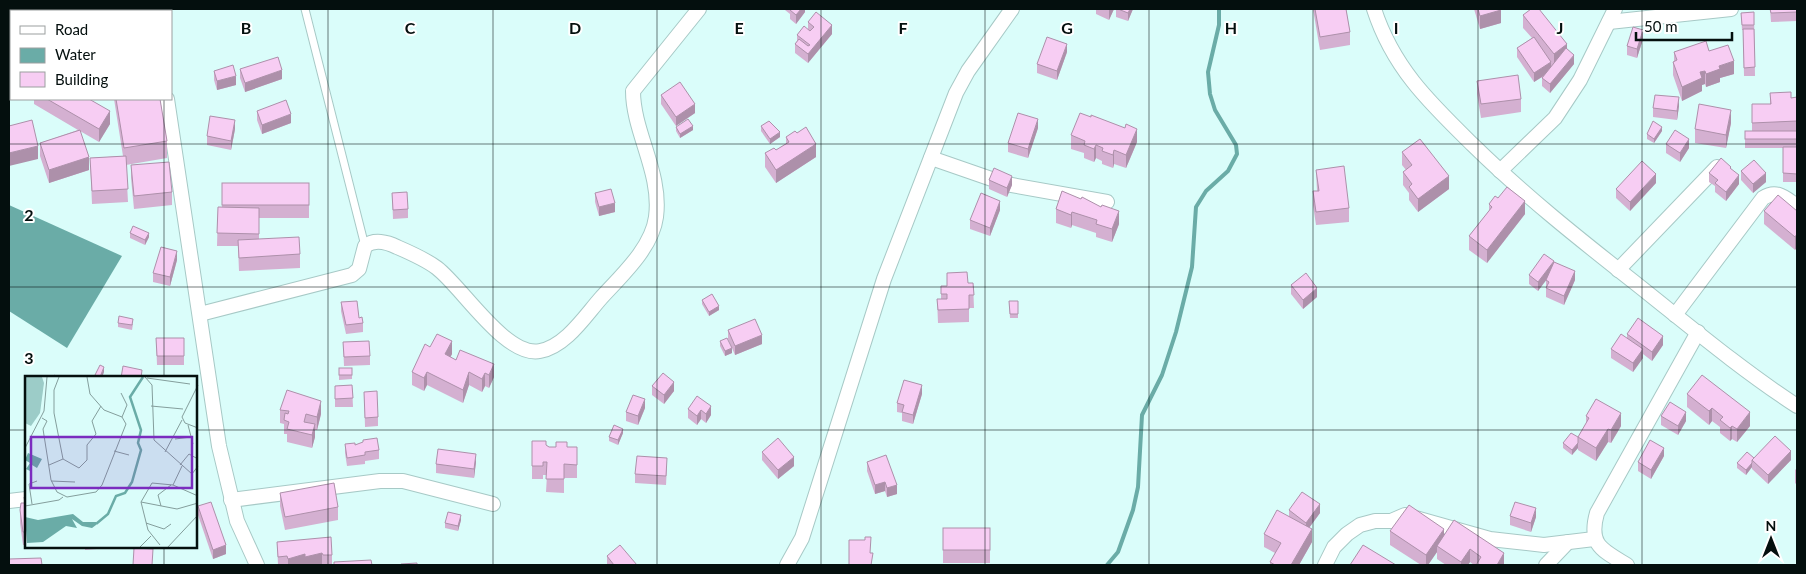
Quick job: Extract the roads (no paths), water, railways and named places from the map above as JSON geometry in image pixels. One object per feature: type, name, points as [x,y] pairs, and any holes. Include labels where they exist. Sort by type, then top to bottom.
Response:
[{"type":"street","points":[[200,314],[352,275],[359,269],[365,246],[378,242],[393,245],[415,254],[438,269],[504,337],[522,350],[538,352],[552,347],[568,335],[628,268],[648,239],[656,219],[657,194],[633,91],[699,9]]},
{"type":"street","points":[[787,565],[802,538],[884,279],[956,93],[968,71],[1012,9]]},
{"type":"street","points":[[1374,9],[1385,39],[1422,95],[1500,171],[1545,212],[1618,270],[1797,406]]},
{"type":"street","points":[[1500,171],[1554,118],[1580,80],[1612,15],[1731,9]]},
{"type":"street","points":[[167,100],[219,446],[237,521],[257,565]]},
{"type":"street","points":[[931,158],[1006,184],[1107,202]]},
{"type":"street","points":[[1618,270],[1717,167]]},
{"type":"street","points":[[1675,315],[1763,198],[1771,194],[1778,194],[1797,206]]},
{"type":"street","points":[[1627,565],[1602,549],[1594,539],[1593,527],[1597,512],[1698,332]]},
{"type":"street","points":[[231,500],[380,481],[403,482],[493,504]]},
{"type":"street","points":[[9,500],[25,499]]},
{"type":"street","points":[[1325,565],[1334,547],[1347,534],[1360,525],[1375,521],[1391,521],[1405,515],[1490,539],[1544,545],[1594,539]]},
{"type":"street","points":[[1546,565],[1568,542]]},
{"type":"lane","points":[[306,9],[365,246]]},
{"type":"water","points":[[9,205],[122,256],[67,348],[9,311]]},
{"type":"waterway","points":[[1107,565],[1118,552],[1133,510],[1138,487],[1142,415],[1162,375],[1176,332],[1192,267],[1196,207],[1206,191],[1228,171],[1237,154],[1236,145],[1215,110],[1210,94],[1208,72],[1219,25],[1219,9]]}]
